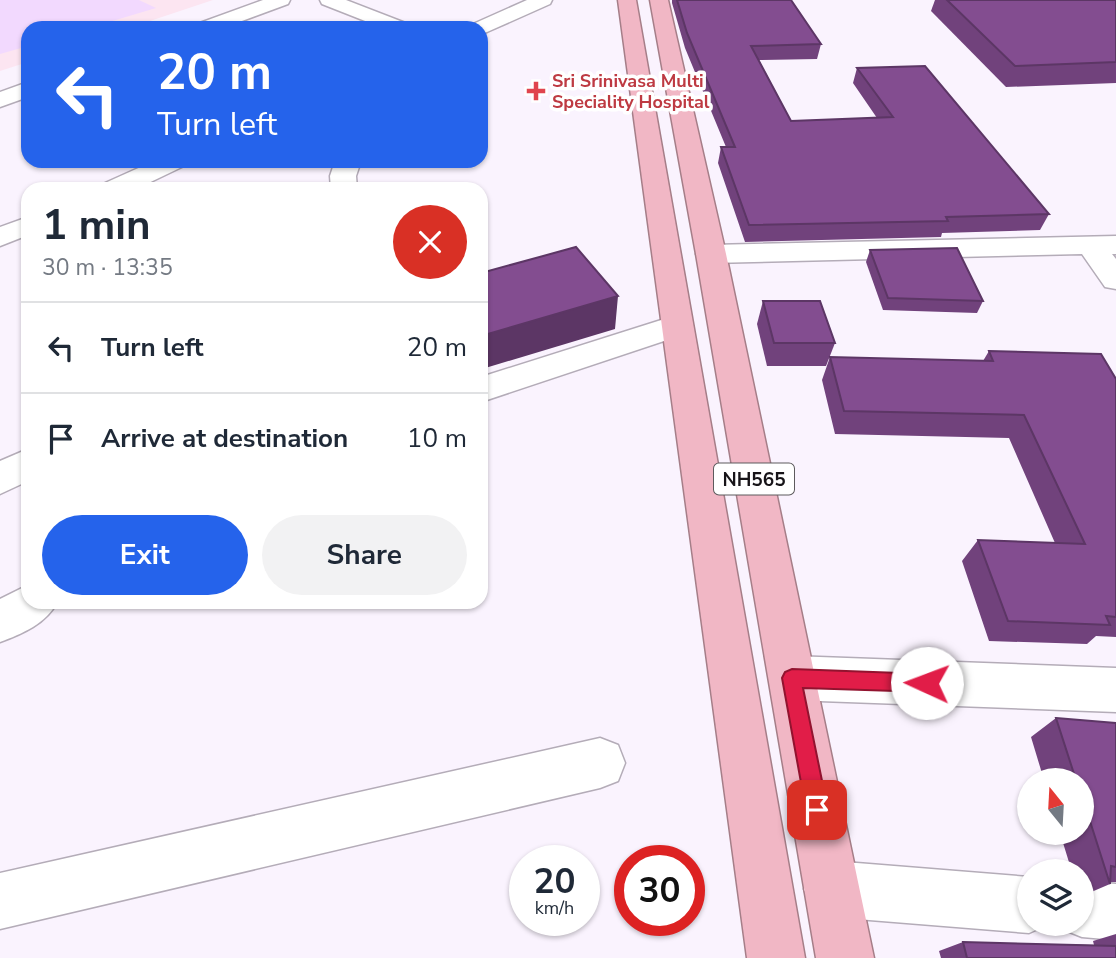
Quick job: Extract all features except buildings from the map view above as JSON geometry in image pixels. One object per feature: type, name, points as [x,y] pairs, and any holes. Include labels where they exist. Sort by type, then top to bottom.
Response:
[{"type":"highway","name":"NH565","points":[[627,0],[776,958]]},
{"type":"highway","name":"NH565","points":[[659,0],[711,254],[845,958]]},
{"type":"street","points":[[223,21],[281,0]]},
{"type":"street","points":[[330,0],[383,21]]},
{"type":"street","points":[[488,24],[543,0]]},
{"type":"street","points":[[129,182],[160,168]]},
{"type":"street","points":[[0,237],[21,228]]},
{"type":"street","points":[[711,254],[1103,245],[1116,280]]},
{"type":"street","points":[[488,388],[677,326]]},
{"type":"street","points":[[0,479],[21,467]]},
{"type":"street","points":[[0,622],[23,609]]},
{"type":"street","points":[[792,678],[1116,690]]},
{"type":"street","points":[[0,901],[600,763]]},
{"type":"street","points":[[832,889],[1017,904]]},
{"type":"street","points":[[1094,910],[1116,912]]},
{"type":"shaded area","points":[[0,0],[213,0],[150,21],[21,21],[21,64],[0,71]]},
{"type":"shaded area","points":[[0,0],[139,0],[156,8],[112,21],[21,21],[21,48],[0,54]]},
{"type":"place","name":"Sri Srinivasa Multi Speciality Hospital","points":[[536,91]]},
{"type":"route","points":[[817,810],[792,678],[927,683]]}]
